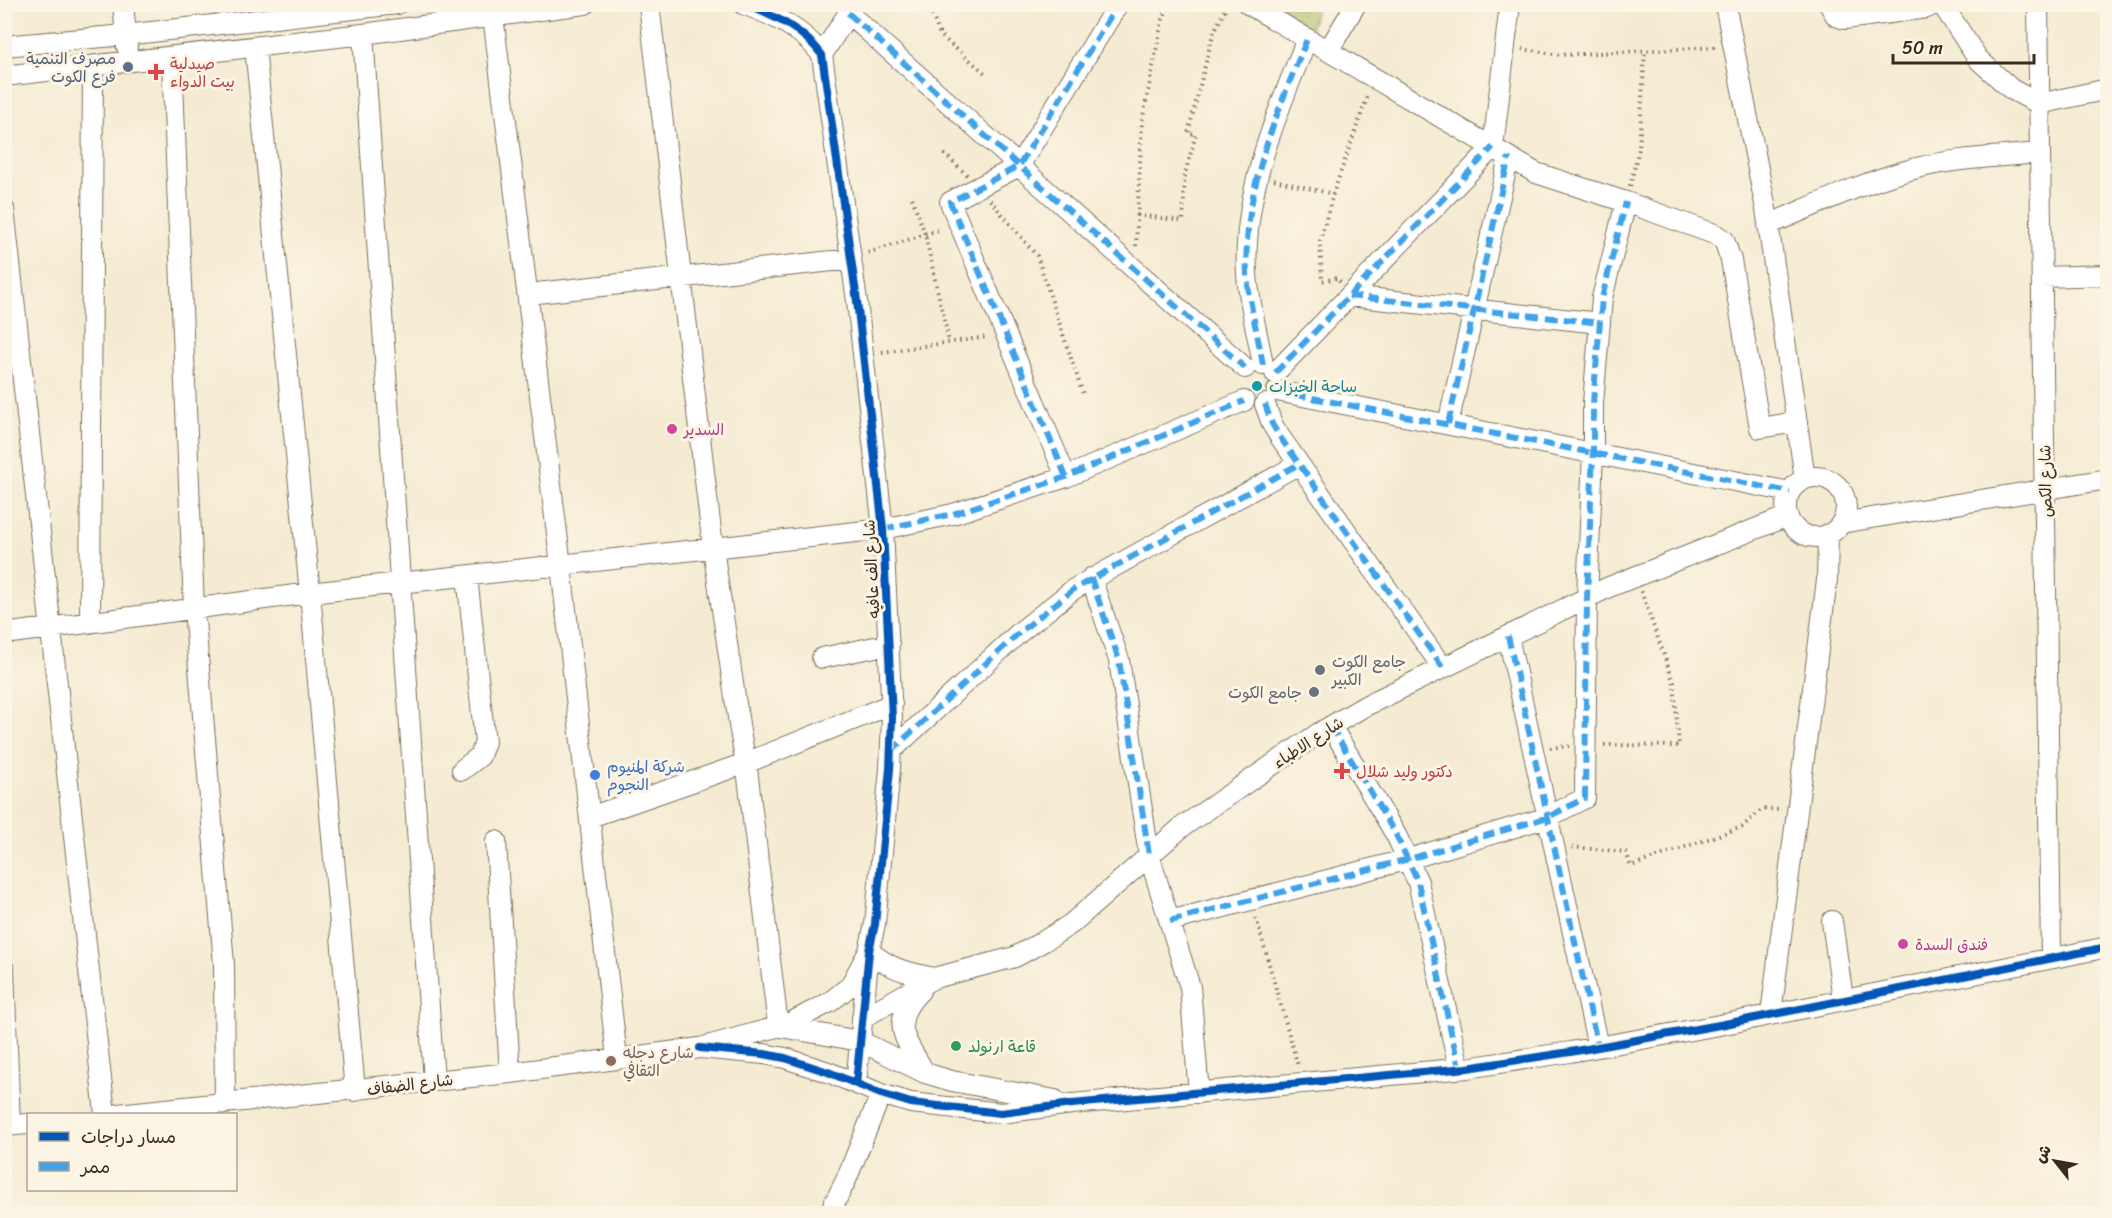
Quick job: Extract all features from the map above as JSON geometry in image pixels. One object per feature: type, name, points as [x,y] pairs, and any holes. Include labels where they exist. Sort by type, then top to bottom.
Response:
[{"type":"street","points":[[123,4],[129,62]]},
{"type":"street","points":[[4,46],[125,35],[397,4]]},
{"type":"street","points":[[4,76],[363,34],[585,4]]},
{"type":"street","points":[[649,4],[713,548],[746,763],[778,1026]]},
{"type":"street","points":[[743,4],[807,36],[822,55],[851,9],[1019,166],[1265,380]]},
{"type":"street","points":[[1066,477],[950,202],[1019,166],[1119,4]]},
{"type":"street","points":[[1248,4],[1536,173],[1626,202],[1717,235],[1724,240],[1731,260],[1760,428],[1797,422]]},
{"type":"street","points":[[1328,51],[1356,4]]},
{"type":"street","points":[[1448,424],[1474,310],[1501,152],[1505,46],[1510,4]]},
{"type":"street","points":[[1725,4],[1768,225],[1805,478]]},
{"type":"street","points":[[1829,4],[1836,16],[1845,19],[1927,8],[1934,4]]},
{"type":"street","points":[[1942,4],[1978,58],[2011,89],[2039,104],[2108,89]]},
{"type":"street","name":"شارع الكص","points":[[2038,4],[2051,957]]},
{"type":"street","points":[[493,16],[561,566],[617,1058]]},
{"type":"street","points":[[363,34],[434,1081]]},
{"type":"street","points":[[1307,39],[1271,128],[1249,215],[1247,274],[1272,424],[1443,668]]},
{"type":"street","points":[[255,47],[310,593],[355,1091]]},
{"type":"street","name":"شارع الف عافيه","points":[[822,55],[851,259],[883,529],[892,704],[891,751],[856,1084]]},
{"type":"street","points":[[172,57],[194,609],[224,964],[225,1104]]},
{"type":"street","points":[[90,623],[93,67]]},
{"type":"street","points":[[1501,152],[1349,296],[1265,380],[1258,406],[1244,401],[1236,389],[1238,375],[1265,380],[1448,424],[1790,492]]},
{"type":"street","points":[[1768,225],[1864,185],[1913,169],[1946,163],[2040,153]]},
{"type":"street","points":[[1170,921],[1409,859],[1548,817],[1586,798],[1587,598],[1593,403],[1602,298],[1626,202]]},
{"type":"street","points":[[4,209],[105,1113]]},
{"type":"street","points":[[528,294],[851,259]]},
{"type":"street","points":[[2042,277],[2108,275]]},
{"type":"street","points":[[1349,296],[1600,323]]},
{"type":"street","points":[[4,634],[310,593],[883,529],[953,514],[1066,477],[1244,401]]},
{"type":"street","points":[[891,751],[1020,632],[1074,589],[1299,464]]},
{"type":"street","points":[[1771,1014],[1827,580],[1835,529],[1845,515],[1846,505],[1839,488],[1833,481],[1824,478],[1805,478],[1790,492],[1787,500],[1791,524],[1804,534],[1812,536],[1835,529],[2108,479]]},
{"type":"street","name":"شارع الاطباء","points":[[862,1018],[934,978],[1015,957],[1044,941],[1071,924],[1182,827],[1331,726],[1365,706],[1587,598],[1788,516]]},
{"type":"street","points":[[462,770],[480,756],[485,742],[467,576]]},
{"type":"street","points":[[1091,578],[1119,660],[1149,855],[1190,987],[1199,1093]]},
{"type":"street","points":[[1508,636],[1598,1047]]},
{"type":"street","points":[[822,658],[889,644]]},
{"type":"street","points":[[590,817],[746,763],[892,704]]},
{"type":"street","points":[[1331,726],[1396,835],[1418,882],[1459,1068]]},
{"type":"street","points":[[496,841],[510,1073]]},
{"type":"street","points":[[1832,921],[1843,999]]},
{"type":"street","points":[[700,1048],[785,1058],[911,1103],[1001,1113],[1072,1104],[1459,1068],[1598,1047],[2108,947]]},
{"type":"street","points":[[700,1048],[788,1024],[830,1002],[850,986],[869,951],[886,965],[904,972],[934,978]]},
{"type":"street","points":[[4,969],[14,1125]]},
{"type":"street","points":[[925,1073],[902,1032],[904,1011],[934,978]]},
{"type":"street","points":[[778,1026],[860,1041],[925,1073],[952,1081],[1072,1104]]},
{"type":"street","name":"شارع الضفاف","points":[[129,1113],[355,1091],[700,1048]]},
{"type":"street","points":[[829,1214],[846,1180],[881,1094]]},
{"type":"path","points":[[928,4],[940,36],[986,74]]},
{"type":"path","points":[[1129,264],[1136,251],[1142,122],[1162,21],[1169,4]]},
{"type":"path","points":[[1137,215],[1184,221],[1185,174],[1196,134],[1188,133],[1213,34],[1228,4]]},
{"type":"path","points":[[1505,46],[1560,55],[1734,46]]},
{"type":"path","points":[[1626,202],[1640,149],[1646,50]]},
{"type":"path","points":[[1349,296],[1337,278],[1322,281],[1320,241],[1333,194],[1374,78]]},
{"type":"path","points":[[944,154],[979,187],[1037,256],[1083,394]]},
{"type":"path","points":[[1259,176],[1333,194]]},
{"type":"path","points":[[912,198],[925,234],[949,342]]},
{"type":"path","points":[[851,259],[959,223]]},
{"type":"path","points":[[863,355],[1006,334]]},
{"type":"path","points":[[1533,750],[1585,745],[1678,746],[1674,683],[1636,577]]},
{"type":"path","points":[[1554,845],[1626,852],[1631,866],[1742,827],[1762,809],[1797,811]]},
{"type":"path","points":[[1251,900],[1303,1084]]},
{"type":"green space","points":[[1248,5],[1318,5],[1307,39]]},
{"type":"marked path","points":[[1066,477],[950,202],[1019,166],[1118,4]]},
{"type":"marked path","points":[[848,13],[1245,368]]},
{"type":"marked path","points":[[1263,365],[1247,274],[1250,213],[1264,154],[1284,95],[1307,39]]},
{"type":"marked path","points":[[1275,373],[1493,147]]},
{"type":"marked path","points":[[1448,424],[1509,157]]},
{"type":"marked path","points":[[1170,921],[1409,859],[1548,817],[1585,798],[1587,598],[1593,403],[1602,298],[1626,202]]},
{"type":"marked path","points":[[1349,296],[1600,323]]},
{"type":"marked path","points":[[1277,391],[1790,492]]},
{"type":"marked path","points":[[883,529],[953,514],[1066,477],[1244,401]]},
{"type":"marked path","points":[[1265,404],[1272,424],[1280,437],[1443,668]]},
{"type":"marked path","points":[[891,751],[1020,632],[1074,589],[1299,464]]},
{"type":"marked path","points":[[1091,578],[1119,660],[1149,855]]},
{"type":"marked path","points":[[1508,636],[1598,1047]]},
{"type":"marked path","points":[[1331,726],[1396,835],[1418,882],[1459,1068]]},
{"type":"cycle path","points":[[743,4],[797,30],[822,55],[857,301],[883,529],[892,718],[890,769],[856,1084]]},
{"type":"cycle path","points":[[700,1048],[785,1058],[911,1103],[1001,1113],[1072,1104],[1467,1068],[1725,1024],[2108,947]]},
{"type":"place","name":"مصرف التنمية فرع الكوت","points":[[128,67]]},
{"type":"place","name":"صيدلية بيت الدواء","points":[[156,72]]},
{"type":"place","name":"ساحة الخبزات","points":[[1257,386]]},
{"type":"place","name":"السدير","points":[[672,429]]},
{"type":"place","name":"جامع الكوت الكبير","points":[[1320,670]]},
{"type":"place","name":"جامع الكوت","points":[[1314,692]]},
{"type":"place","name":"دكتور وليد شلال","points":[[1342,771]]},
{"type":"place","name":"شركة المنيوم النجوم","points":[[595,775]]},
{"type":"place","name":"فندق السدة","points":[[1903,944]]},
{"type":"place","name":"قاعة ارنولد","points":[[956,1046]]},
{"type":"place","name":"شارع دجله الثقافي","points":[[611,1061]]}]
